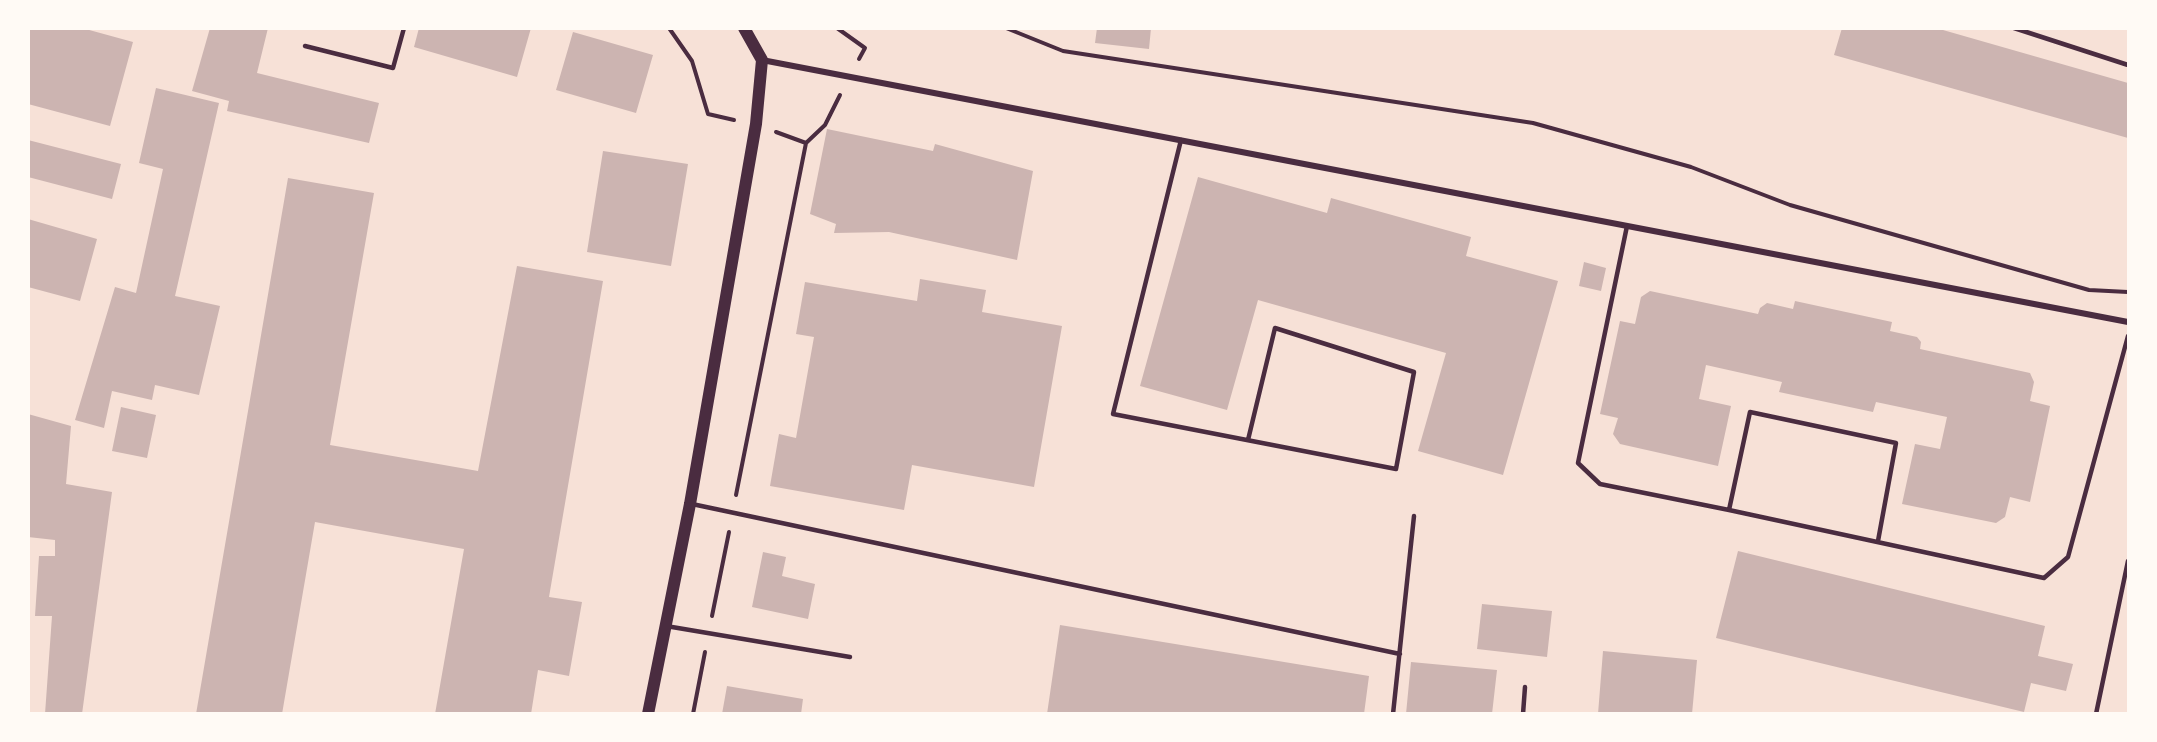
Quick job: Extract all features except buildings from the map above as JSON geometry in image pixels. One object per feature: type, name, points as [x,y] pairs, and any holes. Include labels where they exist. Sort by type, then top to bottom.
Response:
[{"type":"main road","points":[[648,714],[690,504],[756,124],[762,60],[744,28]]},
{"type":"street","points":[[762,60],[2128,322]]},
{"type":"lane","points":[[305,46],[393,68],[404,28]]},
{"type":"lane","points":[[2014,28],[2128,65]]},
{"type":"lane","points":[[1181,140],[1113,414],[1396,469],[1414,372],[1275,328],[1248,440]]},
{"type":"lane","points":[[1627,226],[1578,463],[1600,484],[1878,541],[2044,578],[2068,557],[2128,336]]},
{"type":"lane","points":[[1729,510],[1750,412],[1896,443],[1878,541]]},
{"type":"lane","points":[[690,504],[1400,654]]},
{"type":"lane","points":[[1393,714],[1414,516]]},
{"type":"lane","points":[[2096,714],[2128,561]]},
{"type":"lane","points":[[666,626],[850,657]]},
{"type":"lane","points":[[1523,714],[1525,687]]},
{"type":"path","points":[[669,28],[692,60],[708,114],[756,124],[806,142]]},
{"type":"path","points":[[693,714],[806,142],[825,125],[865,48],[837,28]]},
{"type":"path","points":[[1006,28],[1063,51],[1533,123],[1691,167],[1790,205],[2089,290],[2128,292]]}]
